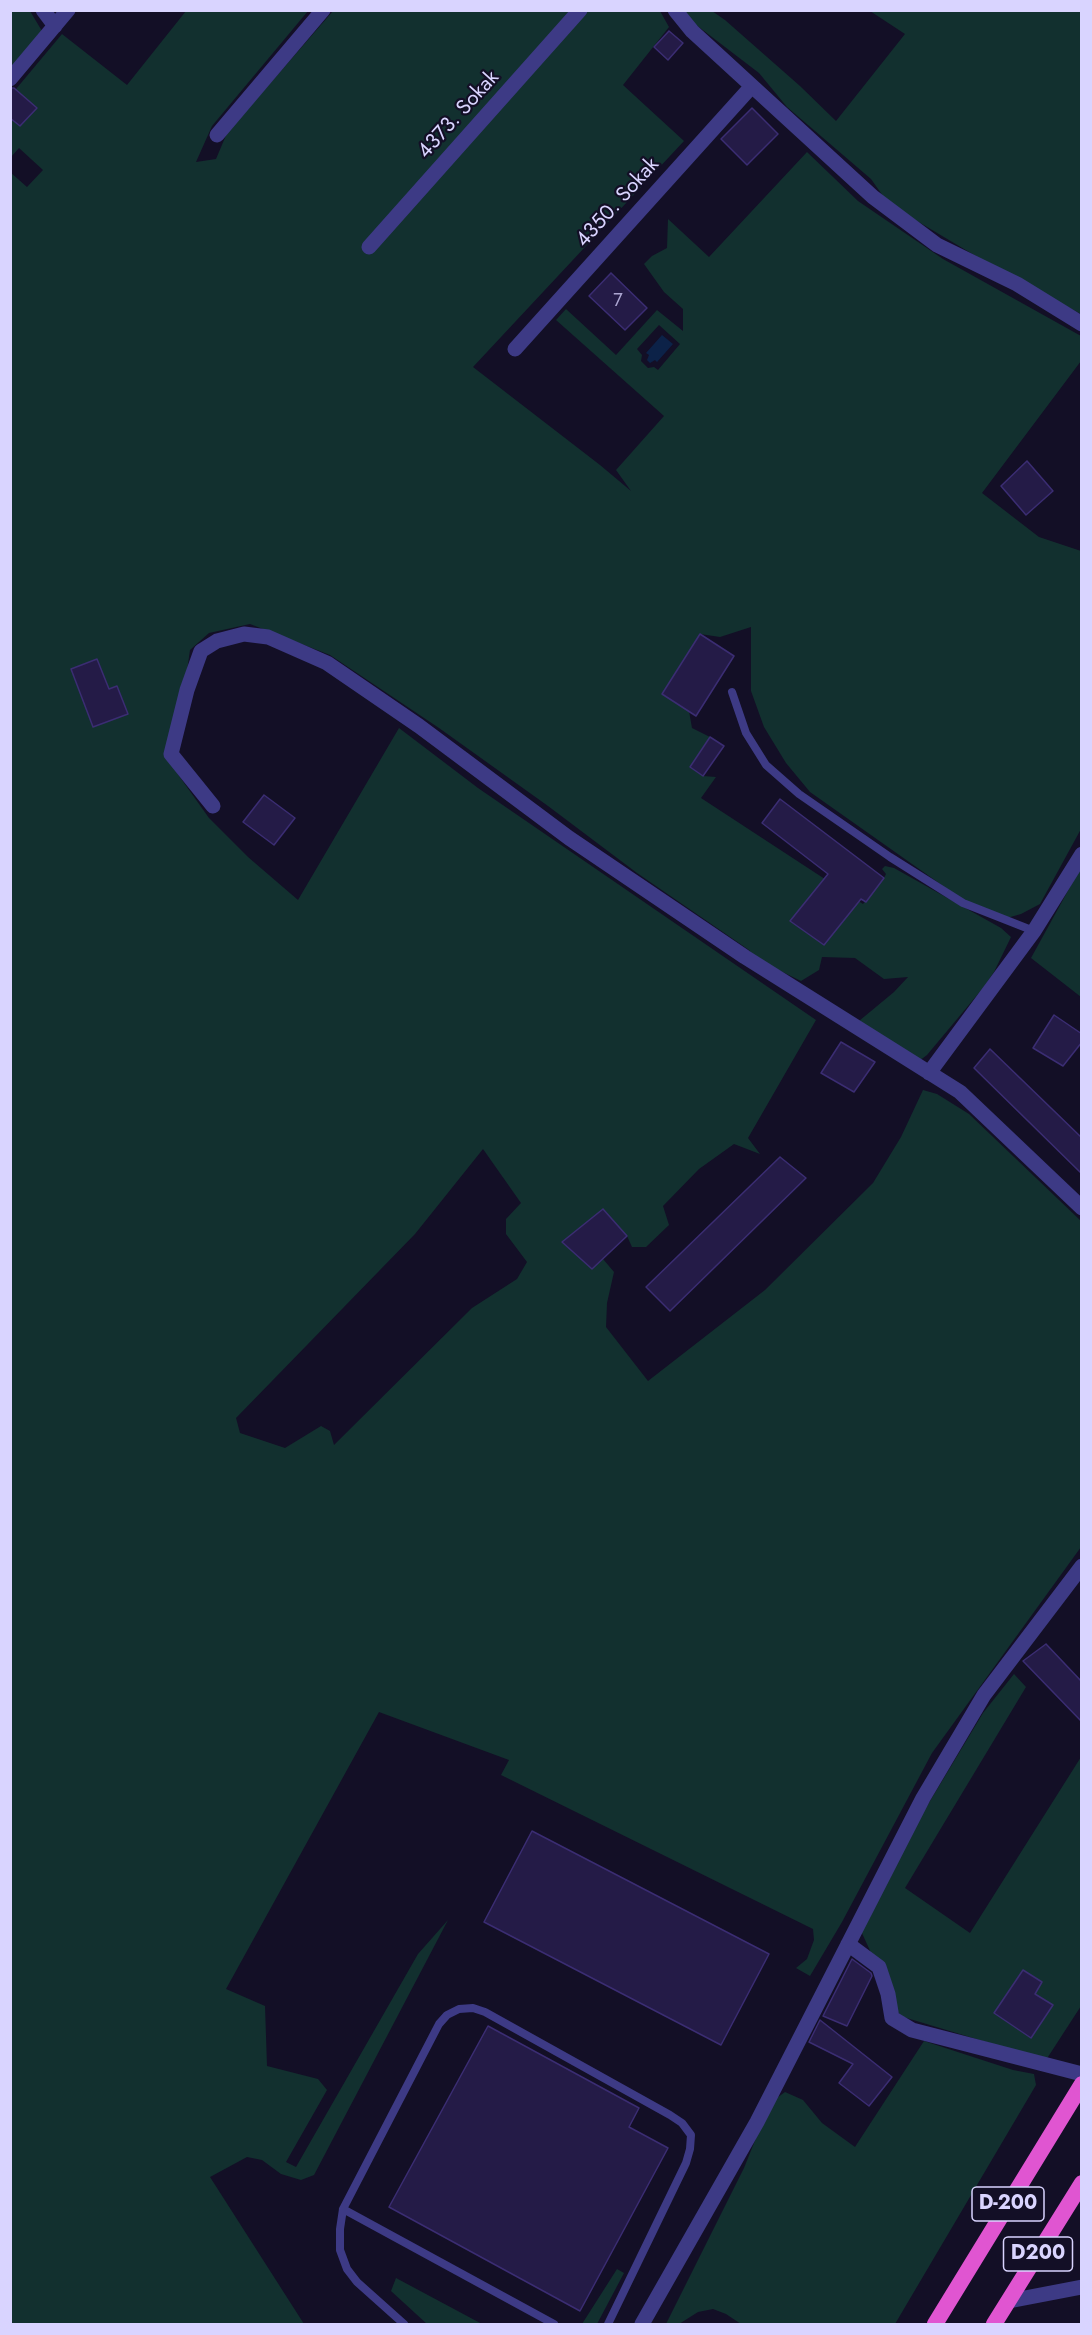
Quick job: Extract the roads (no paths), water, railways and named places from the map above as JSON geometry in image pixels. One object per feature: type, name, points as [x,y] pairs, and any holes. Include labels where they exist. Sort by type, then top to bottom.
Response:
[{"type":"highway","name":"D-200","points":[[935,2325],[1082,2084]]},
{"type":"highway","name":"D200","points":[[994,2325],[1080,2189]]},
{"type":"street","points":[[43,10],[55,26]]},
{"type":"street","points":[[10,79],[68,10]]},
{"type":"street","points":[[217,135],[323,10]]},
{"type":"street","name":"4373. Sokak","points":[[369,247],[580,10]]},
{"type":"street","points":[[675,10],[692,32],[873,198],[937,245],[1017,284],[1082,324]]},
{"type":"street","name":"4350. Sokak","points":[[515,349],[752,86]]},
{"type":"street","points":[[213,806],[171,754],[187,690],[201,651],[217,642],[244,634],[268,637],[327,663],[419,726],[569,838],[745,957],[960,1092],[1082,1208]]},
{"type":"street","points":[[929,1073],[1034,931],[1082,854]]},
{"type":"street","points":[[642,2325],[757,2122],[923,1798],[984,1695],[1082,1566]]},
{"type":"street","points":[[848,1944],[879,1967],[888,1994],[892,2018],[912,2030],[1082,2074]]},
{"type":"street","points":[[1009,2301],[1082,2287]]},
{"type":"lane","points":[[732,692],[746,733],[766,765],[799,794],[890,858],[963,903],[1034,931]]},
{"type":"lane","points":[[404,2325],[346,2269],[340,2250],[343,2209],[440,2024],[447,2015],[459,2009],[473,2008],[485,2012],[670,2115],[682,2123],[691,2135],[686,2163],[608,2325]]},
{"type":"lane","points":[[343,2209],[554,2325]]},
{"type":"water","points":[[662,335],[673,344],[657,362],[655,360],[650,363],[647,360],[649,355],[646,353]]}]
